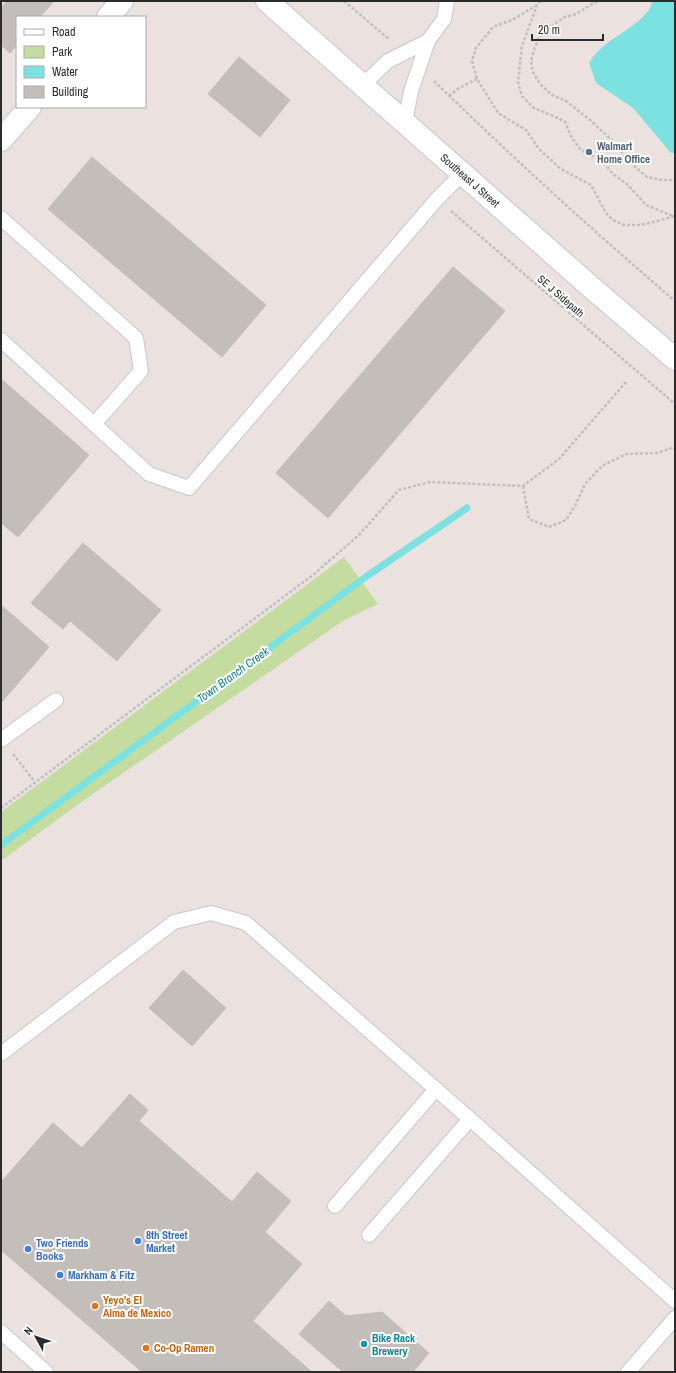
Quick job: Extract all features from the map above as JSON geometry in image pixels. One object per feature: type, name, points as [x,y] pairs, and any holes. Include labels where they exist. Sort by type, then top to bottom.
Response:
[{"type":"main road","points":[[109,16],[122,1]]},
{"type":"main road","name":"Southeast J Street","points":[[267,1],[462,174],[675,359]]},
{"type":"main road","points":[[1,140],[29,108]]},
{"type":"lane","points":[[405,122],[411,90],[428,41],[444,19],[447,1]]},
{"type":"lane","points":[[363,85],[388,61],[428,41]]},
{"type":"lane","points":[[1,340],[149,474],[189,488],[437,199],[462,174]]},
{"type":"lane","points":[[1,218],[136,338],[141,371],[94,424]]},
{"type":"lane","points":[[1,740],[56,700]]},
{"type":"lane","points":[[1,1054],[174,922],[211,913],[246,923],[675,1301]]},
{"type":"lane","points":[[335,1206],[436,1090]]},
{"type":"lane","points":[[369,1235],[470,1119]]},
{"type":"lane","points":[[628,1372],[675,1318]]},
{"type":"lane","points":[[3,1337],[46,1372]]},
{"type":"path","points":[[344,1],[392,41]]},
{"type":"path","points":[[541,1],[512,20],[493,27],[476,48],[472,61],[477,80],[498,113],[526,130],[539,149],[561,169],[591,185],[606,213],[613,220],[624,225],[640,225],[674,216]]},
{"type":"path","points":[[597,1],[576,14],[565,17],[540,36],[531,61],[533,72],[540,84],[552,95],[566,101],[590,120],[617,145],[628,160],[647,177],[661,180],[675,180]]},
{"type":"path","points":[[537,5],[522,46],[518,82],[522,96],[534,108],[565,122],[572,138],[580,149],[603,162],[613,174],[628,185],[646,204],[674,216]]},
{"type":"path","points":[[431,78],[526,169],[675,301]]},
{"type":"path","points":[[449,96],[459,88],[477,80]]},
{"type":"path","name":"SE J Sidepath","points":[[437,199],[675,404]]},
{"type":"path","points":[[1,808],[313,575],[359,535],[399,490],[430,482],[523,486],[558,459],[626,382]]},
{"type":"path","points":[[523,486],[529,518],[549,527],[566,520],[575,506],[585,484],[602,466],[626,454],[657,453],[675,447]]},
{"type":"path","points":[[1,740],[35,782]]},
{"type":"green space","points":[[344,557],[378,604],[343,621],[80,803],[1,861],[1,812]]},
{"type":"water","points":[[652,1],[675,1],[675,153],[671,153],[633,108],[596,83],[589,63],[602,48],[640,19],[649,10]]},
{"type":"building","points":[[7,1],[54,1],[41,16],[16,16],[16,46],[10,53],[1,45],[1,8]]},
{"type":"building","points":[[239,57],[290,100],[260,137],[208,94]]},
{"type":"building","points":[[92,157],[266,305],[222,357],[48,209]]},
{"type":"building","points":[[453,267],[505,311],[328,518],[276,473]]},
{"type":"building","points":[[1,379],[89,455],[18,537],[1,523]]},
{"type":"building","points":[[83,543],[161,610],[117,661],[70,621],[63,629],[31,603]]},
{"type":"building","points":[[1,605],[49,647],[1,703]]},
{"type":"building","points":[[183,970],[226,1008],[192,1046],[149,1008]]},
{"type":"building","name":"8th Street Market","points":[[130,1094],[148,1110],[139,1121],[232,1202],[257,1172],[291,1201],[265,1232],[302,1264],[253,1321],[312,1372],[142,1372],[1,1250],[1,1182],[53,1123],[82,1148]]},
{"type":"building","name":"Bike Rack Brewery","points":[[329,1301],[346,1316],[382,1312],[429,1353],[413,1372],[343,1372],[299,1334]]},
{"type":"waterway","name":"Town Branch Creek","points":[[1,845],[367,576],[467,508]]},
{"type":"place","name":"Walmart Home Office","points":[[589,152]]},
{"type":"place","name":"8th Street Market","points":[[138,1241]]},
{"type":"place","name":"Two Friends Books","points":[[28,1249]]},
{"type":"place","name":"Markham & Fitz","points":[[60,1275]]},
{"type":"place","name":"Yeyo's El Alma de Mexico","points":[[95,1306]]},
{"type":"place","name":"Bike Rack Brewery","points":[[364,1344]]},
{"type":"place","name":"Co-Op Ramen","points":[[146,1348]]}]
